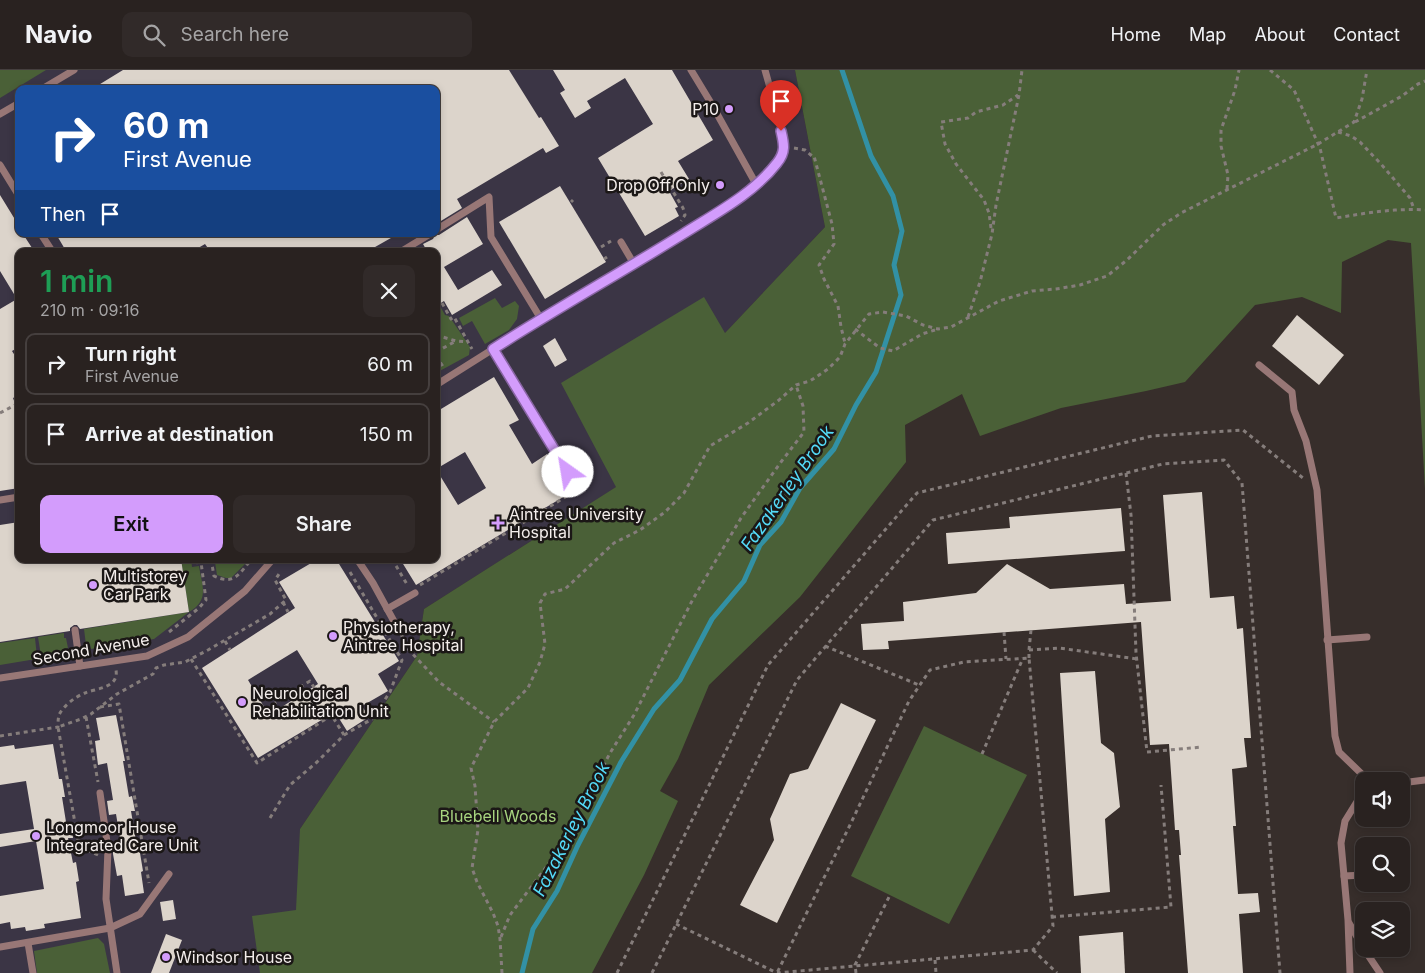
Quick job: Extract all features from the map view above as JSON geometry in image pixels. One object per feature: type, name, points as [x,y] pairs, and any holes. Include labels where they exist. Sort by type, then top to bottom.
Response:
[{"type":"lane","points":[[49,85],[74,70]]},
{"type":"lane","points":[[691,70],[712,103],[756,184]]},
{"type":"lane","points":[[440,382],[743,196],[756,184],[778,162],[785,147],[765,70]]},
{"type":"lane","points":[[0,114],[15,105]]},
{"type":"lane","points":[[0,165],[15,189]]},
{"type":"lane","points":[[440,228],[489,197],[491,237],[541,319]]},
{"type":"lane","points":[[43,237],[50,248]]},
{"type":"lane","points":[[407,248],[425,237]]},
{"type":"lane","points":[[617,241],[634,264]]},
{"type":"lane","points":[[493,349],[565,474]]},
{"type":"lane","points":[[1259,365],[1292,392],[1294,410],[1306,442],[1317,490],[1335,736],[1339,752],[1360,772]]},
{"type":"lane","points":[[0,500],[15,498]]},
{"type":"lane","name":"Second Avenue","points":[[0,678],[147,656],[188,637],[245,591],[270,563]]},
{"type":"lane","points":[[360,563],[396,625]]},
{"type":"lane","points":[[387,609],[413,592]]},
{"type":"lane","points":[[75,630],[80,666]]},
{"type":"lane","points":[[1327,640],[1367,637]]},
{"type":"lane","points":[[1410,782],[1425,780]]},
{"type":"lane","points":[[100,794],[106,830],[108,859],[106,899],[117,973]]},
{"type":"lane","points":[[1350,973],[1348,920],[1341,843],[1345,820],[1355,805]]},
{"type":"lane","points":[[0,947],[110,928],[140,914],[169,874]]},
{"type":"lane","points":[[1344,876],[1355,875]]},
{"type":"lane","points":[[1348,920],[1355,933]]},
{"type":"lane","points":[[28,943],[33,973]]},
{"type":"lane","points":[[1369,957],[1380,973]]},
{"type":"path","points":[[968,318],[980,282],[992,234],[996,205],[1019,95],[1022,70]]},
{"type":"path","points":[[1227,189],[1228,175],[1221,146],[1221,130],[1235,90],[1239,70]]},
{"type":"path","points":[[1270,70],[1294,90],[1318,144],[1336,218],[1375,212],[1425,210]]},
{"type":"path","points":[[1354,122],[1362,99],[1366,70]]},
{"type":"path","points":[[856,329],[880,348],[893,351],[922,334],[951,327],[999,301],[1032,291],[1080,285],[1107,276],[1127,260],[1163,225],[1182,213],[1318,144],[1425,81]]},
{"type":"path","points":[[992,234],[989,213],[984,200],[956,164],[945,144],[941,122],[968,118],[976,112],[1003,105],[1019,95]]},
{"type":"path","points":[[1338,131],[1360,142],[1410,198],[1414,209]]},
{"type":"path","points":[[785,147],[805,150],[814,156],[819,172],[832,224],[834,244],[820,265],[824,280],[838,306],[845,344]]},
{"type":"path","points":[[661,172],[683,208],[684,215],[681,221],[674,225]]},
{"type":"path","points":[[601,247],[617,241]]},
{"type":"path","points":[[442,303],[451,318],[454,317],[472,350]]},
{"type":"path","points":[[502,973],[498,926],[472,868],[478,830],[475,786],[471,768],[494,722],[528,688],[540,662],[545,644],[540,603],[545,594],[565,589],[614,543],[640,530],[665,512],[684,493],[710,446],[748,423],[796,385],[810,381],[828,369],[840,357],[845,344],[869,314],[883,312],[906,316],[923,325],[938,329]]},
{"type":"path","points":[[440,336],[468,342]]},
{"type":"path","points":[[440,350],[456,341]]},
{"type":"path","points":[[440,362],[444,368]]},
{"type":"path","points":[[500,939],[510,915],[556,854],[610,753],[634,715],[693,600],[741,518],[780,462],[804,432],[803,406],[796,385]]},
{"type":"path","points":[[0,413],[15,405]]},
{"type":"path","points":[[617,973],[768,665],[917,493],[1152,436],[1243,430],[1317,490]]},
{"type":"path","points":[[652,973],[797,680],[933,520],[1163,464],[1224,460],[1242,483],[1280,973]]},
{"type":"path","points":[[1126,473],[1131,515],[1137,659],[1148,752],[1202,747]]},
{"type":"path","points":[[419,586],[572,493],[565,474]]},
{"type":"path","points":[[164,636],[199,608],[206,600],[201,563]]},
{"type":"path","points":[[212,563],[214,576],[224,580],[234,578],[248,563]]},
{"type":"path","points":[[395,563],[413,592]]},
{"type":"path","points":[[347,567],[380,623]]},
{"type":"path","points":[[0,736],[58,727],[86,717],[117,694],[153,674],[156,668],[185,662],[225,641],[270,614],[286,600],[275,580],[279,574]]},
{"type":"path","points":[[283,602],[288,612]]},
{"type":"path","points":[[270,818],[290,785],[344,735],[372,719],[390,692],[402,660],[385,631],[396,625],[408,649],[440,682],[494,722]]},
{"type":"path","points":[[676,924],[777,973],[1033,950],[1053,926],[1029,658],[1031,630]]},
{"type":"path","points":[[1004,632],[1006,659]]},
{"type":"path","points":[[225,641],[230,650]]},
{"type":"path","points":[[108,859],[81,847],[78,840],[58,727],[58,717],[64,708],[85,693],[112,684],[117,675],[112,647],[151,642]]},
{"type":"path","points":[[825,646],[920,685]]},
{"type":"path","points":[[1030,650],[1059,648],[1137,659]]},
{"type":"path","points":[[191,658],[257,763],[332,715]]},
{"type":"path","points":[[982,754],[1023,658]]},
{"type":"path","points":[[777,973],[909,701],[930,670],[964,662],[1029,658]]},
{"type":"path","points":[[275,703],[310,681],[344,735]]},
{"type":"path","points":[[99,707],[119,704],[151,898]]},
{"type":"path","points":[[86,717],[100,794]]},
{"type":"path","points":[[1052,917],[1171,907],[1161,785]]},
{"type":"path","points":[[856,973],[855,965],[890,895]]},
{"type":"path","points":[[1033,950],[1057,973]]},
{"type":"path","points":[[935,960],[936,973]]},
{"type":"shaded area","name":"Aintree University Hospital","points":[[0,70],[795,70],[825,227],[648,415],[645,469],[424,609],[417,656],[300,829],[303,973],[0,973]]},
{"type":"green space","points":[[0,70],[46,70],[21,85],[15,85],[15,89],[0,98]]},
{"type":"green space","name":"Bluebell Woods","points":[[795,70],[1425,70],[1425,489],[1411,243],[1388,240],[1342,262],[1341,313],[1302,297],[1255,305],[1185,382],[1061,408],[980,436],[962,394],[905,425],[906,462],[800,597],[709,685],[678,759],[660,791],[678,801],[644,875],[592,973],[260,973],[252,916],[296,910],[300,829],[417,656],[424,609],[616,487],[561,383],[704,297],[725,333],[825,227]]},
{"type":"green space","points":[[495,298],[502,308],[515,301],[519,306],[517,319],[509,330],[485,344],[472,321],[463,326],[459,318]]},
{"type":"green space","points":[[440,306],[470,347],[469,355],[440,371]]},
{"type":"green space","points":[[182,563],[192,563],[192,567],[199,566],[203,586],[200,603],[189,612]]},
{"type":"green space","points":[[215,563],[246,563],[231,578],[217,575]]},
{"type":"green space","points":[[189,612],[154,639],[91,649],[90,644],[86,645],[84,629]]},
{"type":"green space","points":[[64,633],[68,648],[63,649],[63,652],[60,654],[41,656],[38,637]]},
{"type":"green space","points":[[35,638],[36,659],[0,665],[0,643]]},
{"type":"green space","points":[[924,726],[1027,775],[949,924],[851,876]]},
{"type":"green space","points":[[98,938],[104,944],[110,973],[37,973],[34,951]]},
{"type":"building","points":[[123,70],[509,70],[559,146],[546,153],[543,148],[457,199],[462,208],[440,222],[440,85],[99,85]]},
{"type":"building","points":[[553,70],[672,70],[713,140],[678,161],[689,179],[669,191],[678,207],[675,208],[679,216],[645,236],[598,158],[653,124],[625,78],[587,101],[591,108],[575,118],[560,93],[565,90]]},
{"type":"building","points":[[560,186],[606,262],[545,299],[499,222]]},
{"type":"building","points":[[0,195],[15,219],[15,237],[25,237],[32,248],[15,248],[15,296],[0,271]]},
{"type":"building","points":[[467,217],[483,244],[444,267],[458,290],[492,270],[502,285],[452,315],[444,301],[440,304],[440,248],[425,248],[423,244],[434,237],[440,237],[440,234]]},
{"type":"building","points":[[58,237],[393,237],[373,248],[208,248],[205,244],[198,248],[64,248]]},
{"type":"building","points":[[15,300],[15,349],[12,351],[15,356],[15,397],[13,398],[15,403],[15,489],[0,491],[0,309]]},
{"type":"building","points":[[1297,315],[1344,355],[1319,385],[1272,346]]},
{"type":"building","points":[[555,338],[567,360],[555,367],[543,346]]},
{"type":"building","points":[[494,377],[519,420],[509,425],[532,464],[547,454],[570,493],[416,585],[402,563],[440,563],[440,476],[458,505],[486,488],[465,452],[440,467],[440,410]]},
{"type":"building","points":[[1202,492],[1210,598],[1234,596],[1237,629],[1243,628],[1251,738],[1244,738],[1247,767],[1232,769],[1236,826],[1233,826],[1238,894],[1258,893],[1260,912],[1239,914],[1243,973],[1188,973],[1179,855],[1181,855],[1179,830],[1175,830],[1169,744],[1150,745],[1141,622],[888,641],[889,649],[863,650],[861,624],[904,621],[903,602],[976,593],[1007,564],[1050,589],[1124,584],[1126,604],[1171,601],[1163,495]]},
{"type":"building","points":[[1121,508],[1125,551],[948,564],[946,533],[1010,528],[1009,517]]},
{"type":"building","name":"Multistorey Car Park","points":[[15,523],[15,563],[182,563],[189,612],[80,629],[77,625],[74,625],[70,628],[70,631],[0,642],[0,525]]},
{"type":"building","name":"Physiotherapy, Aintree Hospital","points":[[311,563],[338,563],[399,661],[378,674],[388,691],[362,706],[369,717],[347,731],[335,712],[258,758],[202,668],[295,608],[279,582]],"holes":[[[297,650],[318,684],[269,715],[248,680]]]},
{"type":"building","points":[[1095,671],[1101,743],[1114,753],[1120,807],[1105,819],[1110,892],[1074,896],[1060,673]]},
{"type":"building","points":[[841,703],[876,720],[777,923],[740,905],[774,840],[770,819],[790,774],[808,769]]},
{"type":"building","points":[[116,715],[125,761],[123,761],[129,797],[132,796],[135,811],[131,811],[143,871],[141,872],[144,893],[125,896],[122,875],[117,876],[113,854],[113,852],[122,850],[116,814],[109,815],[107,801],[113,800],[107,763],[98,765],[95,741],[100,740],[96,718]]},
{"type":"building","name":"Longmoor House Integrated Care Unit","points":[[53,744],[59,779],[62,779],[65,797],[62,797],[66,822],[71,822],[73,838],[68,838],[73,863],[76,862],[79,881],[76,882],[81,918],[44,924],[45,928],[26,931],[25,927],[11,929],[10,922],[0,924],[0,896],[44,889],[36,841],[0,847],[0,834],[34,829],[26,781],[0,785],[0,747],[14,745],[15,749]]},
{"type":"building","points":[[173,900],[176,919],[163,921],[160,902]]},
{"type":"building","points":[[1123,932],[1125,973],[1081,973],[1079,936]]},
{"type":"building","name":"Windsor House","points":[[166,934],[182,940],[169,973],[151,973]]},
{"type":"waterway","name":"Fazakerley Brook","points":[[522,973],[533,929],[557,891],[578,845],[621,762],[654,709],[680,680],[712,619],[744,581],[760,545],[781,522],[800,488],[834,449],[856,405],[876,372],[901,295],[894,265],[902,231],[893,196],[871,156],[842,70]]},
{"type":"place","name":"P10","points":[[729,109]]},
{"type":"place","name":"Drop Off Only","points":[[720,185]]},
{"type":"place","name":"Aintree University Hospital","points":[[498,523]]},
{"type":"place","name":"Multistorey Car Park","points":[[93,585]]},
{"type":"place","name":"Physiotherapy, Aintree Hospital","points":[[333,636]]},
{"type":"place","name":"Neurological Rehabilitation Unit","points":[[242,702]]},
{"type":"place","name":"Longmoor House Integrated Care Unit","points":[[36,836]]},
{"type":"place","name":"Windsor House","points":[[166,957]]},
{"type":"route","points":[[568,472],[493,349],[743,196],[778,162],[785,147],[781,131]]}]
